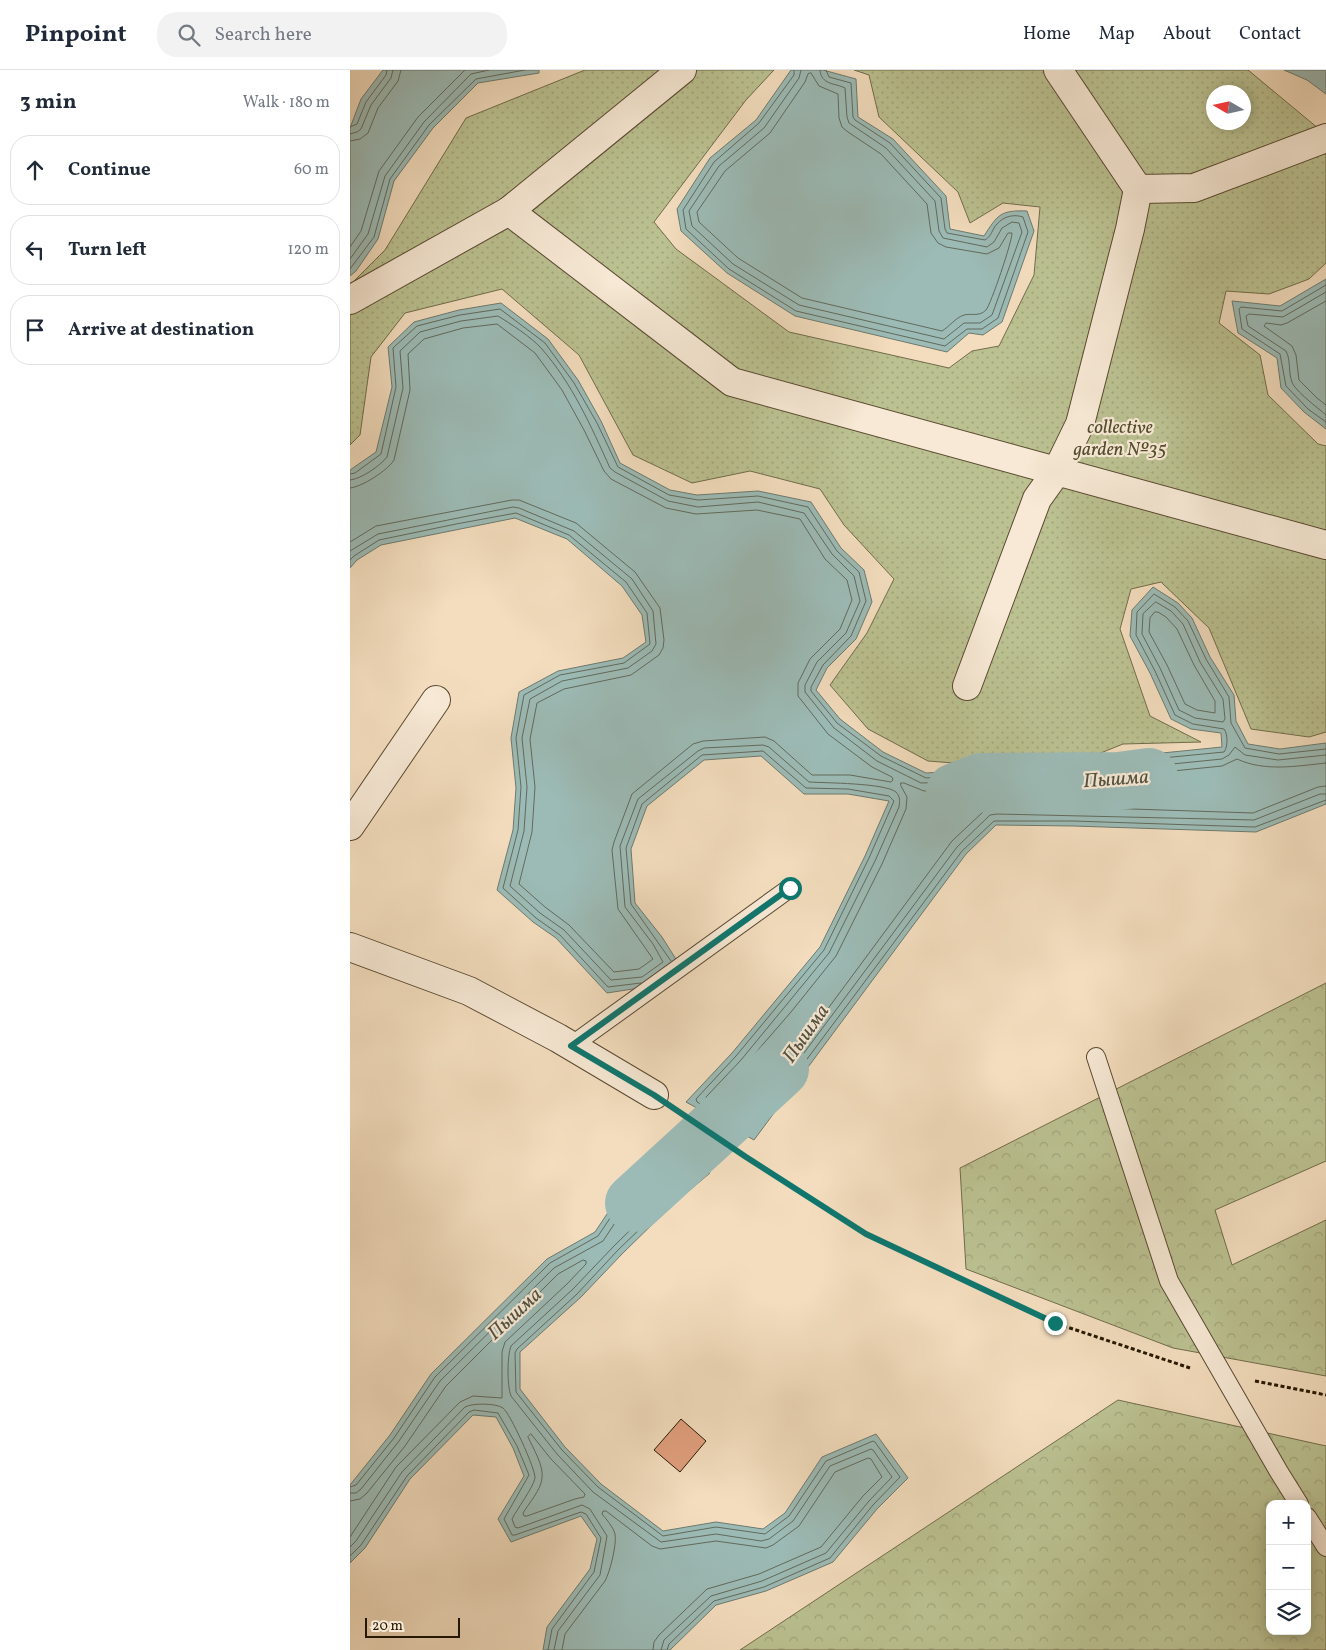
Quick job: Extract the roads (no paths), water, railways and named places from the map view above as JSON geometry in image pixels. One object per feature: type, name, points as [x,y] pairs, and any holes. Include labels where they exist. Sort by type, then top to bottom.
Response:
[{"type":"street","points":[[350,300],[509,211],[682,70]]},
{"type":"street","points":[[967,686],[1037,499],[1058,472],[1080,424],[1130,230],[1138,189],[1058,70]]},
{"type":"street","points":[[1138,189],[1194,188],[1326,138]]},
{"type":"street","points":[[509,211],[732,382],[1326,545]]},
{"type":"street","points":[[350,826],[436,700]]},
{"type":"street","points":[[350,947],[469,991],[571,1046],[654,1095]]},
{"type":"lane","points":[[571,1046],[790,888]]},
{"type":"lane","points":[[1096,1057],[1169,1281],[1297,1500]]},
{"type":"lane","points":[[1311,1523],[1326,1547]]},
{"type":"water","points":[[383,70],[539,70],[539,73],[478,83],[433,128],[394,181],[378,239],[356,271],[350,276],[350,128],[361,99]]},
{"type":"water","points":[[791,70],[823,70],[856,79],[858,117],[893,139],[946,196],[950,229],[984,236],[1001,215],[1011,211],[1027,211],[1034,231],[1002,322],[983,335],[969,333],[947,352],[795,316],[727,273],[681,231],[677,209],[710,158],[756,120]]},
{"type":"water","points":[[1284,70],[1326,70],[1326,94],[1307,80]]},
{"type":"water","points":[[1326,279],[1326,429],[1304,412],[1281,388],[1277,358],[1238,333],[1232,301],[1280,306]]},
{"type":"water","points":[[501,303],[548,339],[578,380],[601,421],[620,463],[670,490],[697,495],[758,491],[811,502],[841,548],[864,570],[872,602],[856,639],[827,668],[816,690],[840,719],[883,752],[926,773],[962,771],[1027,781],[1064,784],[1094,766],[1126,753],[1162,753],[1222,747],[1221,733],[1191,729],[1171,719],[1150,673],[1130,636],[1132,610],[1153,587],[1178,603],[1192,618],[1210,657],[1234,695],[1236,721],[1248,744],[1280,749],[1326,743],[1326,804],[1256,832],[996,825],[966,854],[754,1140],[686,1102],[732,1053],[820,947],[865,856],[889,801],[848,794],[804,794],[761,756],[704,760],[647,806],[631,849],[635,903],[662,937],[679,964],[646,987],[607,993],[556,938],[533,922],[497,890],[513,830],[516,788],[511,738],[519,692],[558,671],[623,658],[646,642],[642,615],[622,586],[567,539],[515,518],[381,545],[357,560],[350,568],[350,470],[376,452],[392,387],[388,347],[414,322],[459,310]]},
{"type":"water","points":[[678,1134],[710,1173],[671,1206],[581,1297],[520,1352],[520,1389],[565,1447],[601,1484],[663,1531],[716,1522],[763,1529],[785,1513],[822,1457],[876,1434],[908,1478],[877,1509],[833,1562],[766,1591],[716,1605],[670,1650],[543,1650],[547,1627],[590,1569],[597,1539],[581,1516],[511,1542],[498,1519],[524,1476],[513,1448],[496,1417],[473,1415],[410,1479],[365,1548],[350,1563],[350,1485],[390,1435],[431,1374],[547,1259],[595,1232],[627,1184]]},
{"type":"waterway","name":"Пышма","points":[[955,792],[981,782],[1119,781],[1149,777]]},
{"type":"waterway","name":"Пышма","points":[[634,1203],[780,1069]]},
{"type":"park label","name":"collective garden №35","points":[[1120,437]]}]
